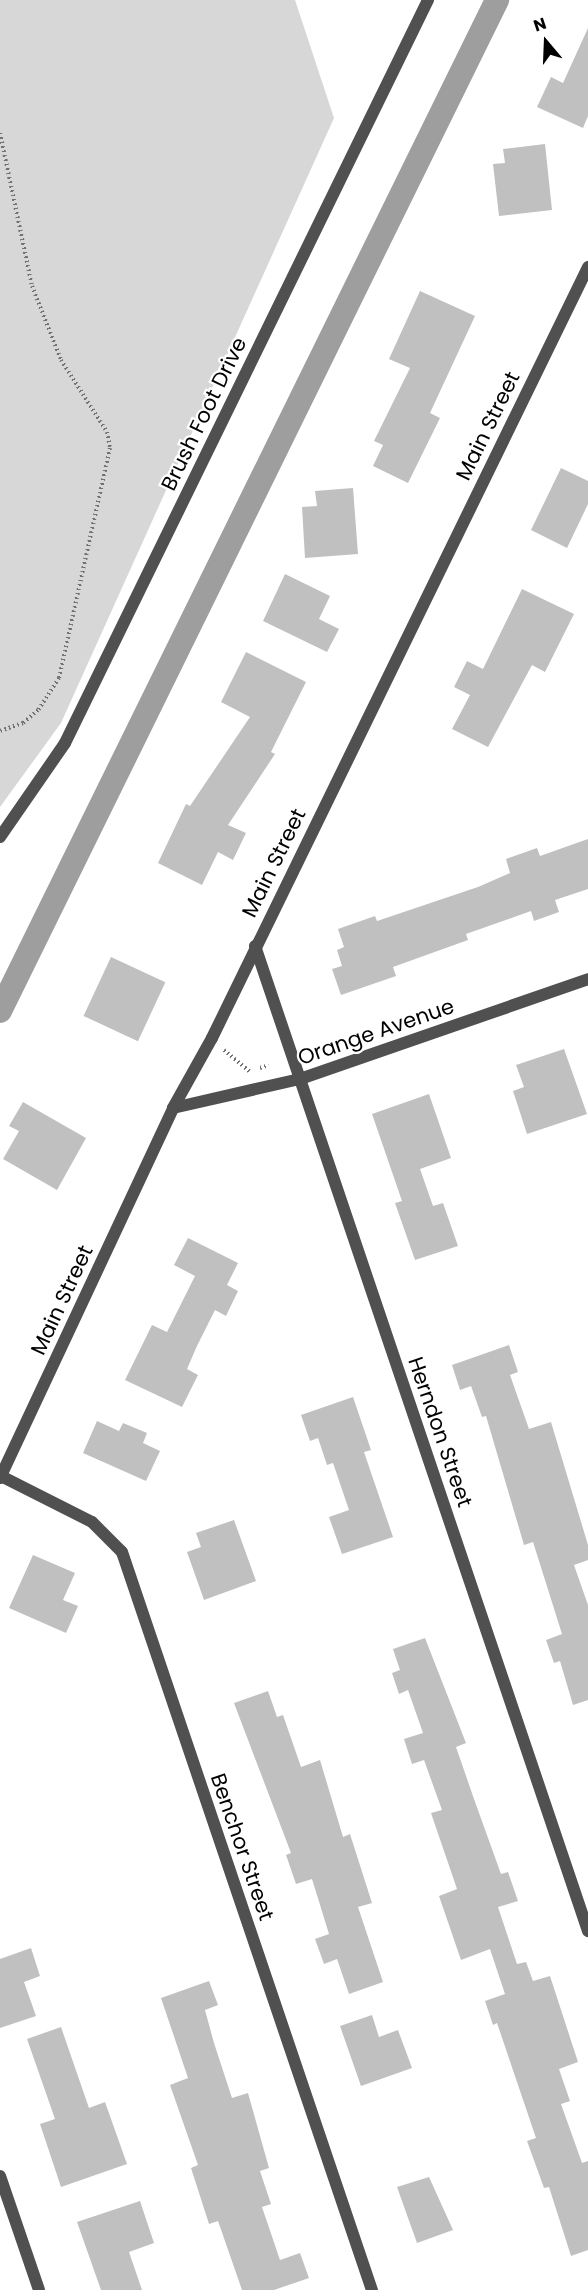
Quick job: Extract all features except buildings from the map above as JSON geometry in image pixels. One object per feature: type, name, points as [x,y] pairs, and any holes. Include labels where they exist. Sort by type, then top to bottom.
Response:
[{"type":"street","name":"Brush Foot Drive","points":[[0,837],[65,743],[428,0]]},
{"type":"street","name":"Main Street","points":[[0,1477],[173,1108],[212,1038],[588,267]]},
{"type":"street","name":"Herndon Street","points":[[255,946],[588,1931]]},
{"type":"street","name":"Orange Avenue","points":[[173,1108],[300,1079],[588,979]]},
{"type":"street","name":"Benchor Street","points":[[0,1477],[92,1522],[122,1552],[372,2290]]},
{"type":"street","points":[[0,2176],[39,2290]]},
{"type":"path","points":[[0,133],[32,286],[61,360],[107,432],[110,448],[59,678],[39,710],[22,723],[0,731]]},
{"type":"path","points":[[221,1047],[250,1072],[268,1065]]},
{"type":"shaded area","points":[[0,0],[295,0],[334,118],[61,723],[0,807]]},
{"type":"waterway","points":[[0,1011],[497,0]]}]
